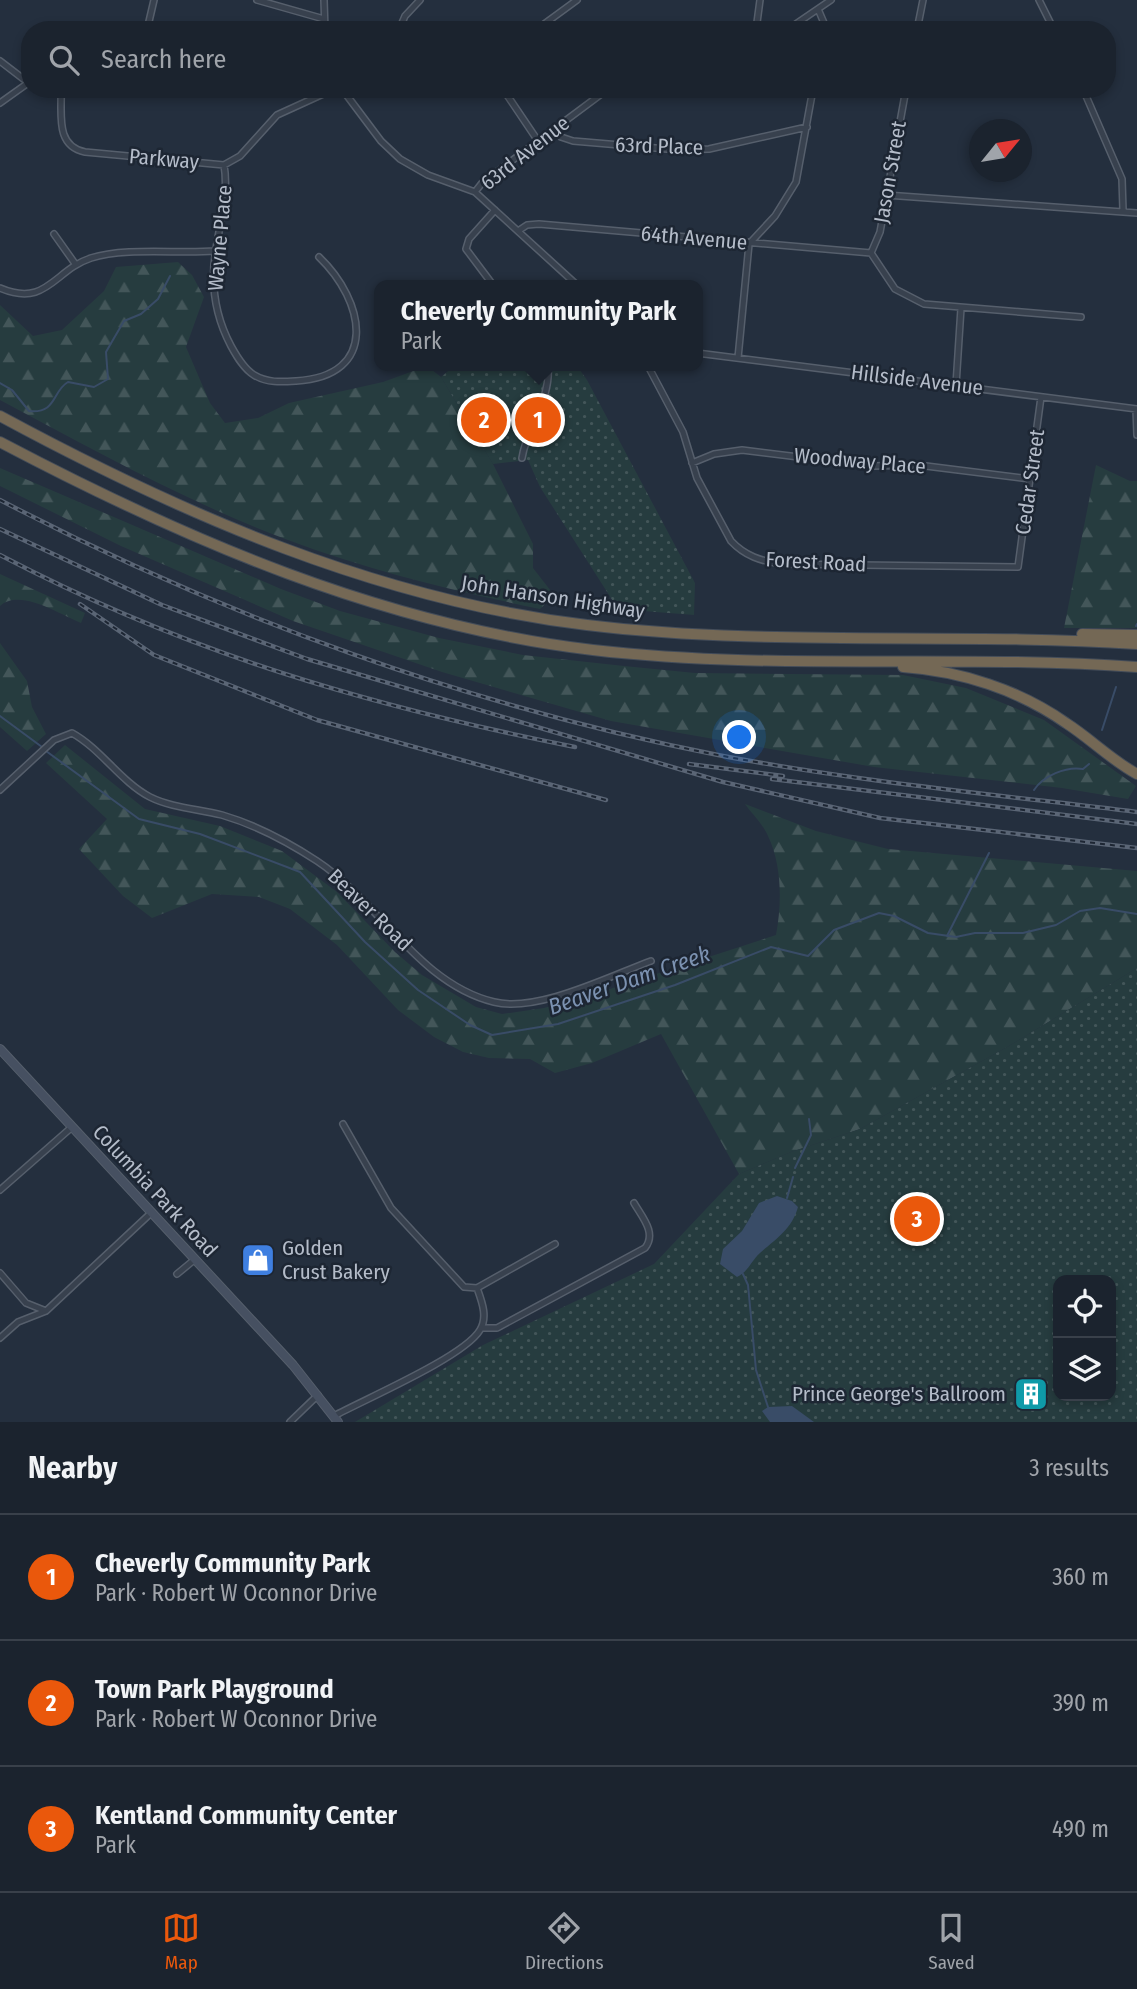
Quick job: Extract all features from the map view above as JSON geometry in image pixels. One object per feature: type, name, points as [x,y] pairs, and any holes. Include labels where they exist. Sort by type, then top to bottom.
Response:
[{"type":"highway","name":"John Hanson Highway","points":[[0,416],[159,495],[272,543],[366,577],[487,609],[563,622],[663,632],[1039,639],[1137,644]]},
{"type":"highway","name":"John Hanson Highway","points":[[0,442],[135,510],[230,551],[347,595],[447,624],[521,640],[622,653],[696,658],[1137,667]]},
{"type":"highway","points":[[1039,639],[1074,634],[1137,635]]},
{"type":"highway","points":[[844,661],[941,672],[997,687],[1052,714],[1137,774]]},
{"type":"street","points":[[149,21],[154,0]]},
{"type":"street","points":[[257,0],[324,19],[324,0]]},
{"type":"street","points":[[403,21],[419,0]]},
{"type":"street","points":[[548,21],[577,0]]},
{"type":"street","points":[[757,21],[760,0]]},
{"type":"street","points":[[800,21],[831,0]]},
{"type":"street","points":[[919,21],[923,0]]},
{"type":"street","points":[[1039,0],[1050,21]]},
{"type":"street","points":[[818,9],[823,21]]},
{"type":"street","points":[[0,61],[21,78]]},
{"type":"street","points":[[0,103],[21,89]]},
{"type":"street","name":"Parkway","points":[[61,98],[63,137],[71,147],[85,152],[224,165],[240,156],[277,115],[314,98]]},
{"type":"street","points":[[349,98],[381,141],[400,159],[428,175],[475,192],[571,280]]},
{"type":"street","points":[[509,98],[538,141]]},
{"type":"street","name":"63rd Avenue","points":[[475,192],[482,183],[596,98]]},
{"type":"street","points":[[738,358],[749,244],[775,216],[796,182],[812,98]]},
{"type":"street","name":"Jason Street","points":[[871,253],[878,240],[904,98]]},
{"type":"street","points":[[1087,98],[1122,179],[1123,210]]},
{"type":"street","name":"63rd Place","points":[[554,130],[561,137],[573,141],[679,150],[723,147],[807,127]]},
{"type":"street","name":"Wayne Place","points":[[224,165],[225,196],[215,251],[218,322],[245,368],[270,381],[301,381],[328,375],[344,365],[358,336],[355,314],[334,274],[319,257]]},
{"type":"street","points":[[886,195],[1137,213]]},
{"type":"street","points":[[490,280],[466,249],[469,239],[495,210]]},
{"type":"street","name":"64th Avenue","points":[[518,231],[527,225],[539,224],[871,253]]},
{"type":"street","points":[[54,234],[76,265]]},
{"type":"street","points":[[0,288],[23,294],[39,292],[76,265],[107,255],[215,251]]},
{"type":"street","points":[[871,253],[887,279],[904,295],[924,304],[1081,317]]},
{"type":"street","points":[[956,384],[961,308]]},
{"type":"street","name":"Hillside Avenue","points":[[703,354],[1136,409]]},
{"type":"street","points":[[522,458],[526,438],[542,406],[547,371]]},
{"type":"street","name":"Forest Road","points":[[651,371],[683,432],[697,478],[731,541],[739,549],[760,560],[781,564],[1018,567]]},
{"type":"street","name":"Cedar Street","points":[[1018,567],[1041,397]]},
{"type":"street","points":[[1136,409],[1137,435]]},
{"type":"street","name":"Woodway Place","points":[[692,463],[714,454],[742,450],[872,466],[918,466],[1030,479]]},
{"type":"street","name":"Beaver Road","points":[[0,790],[54,740],[72,733],[148,796],[235,820],[296,848],[343,881],[423,960],[445,978],[482,999],[516,1004],[530,1002],[651,961]]},
{"type":"street","name":"Columbia Park Road","points":[[0,1049],[319,1395],[336,1419]]},
{"type":"street","points":[[343,1124],[391,1208],[464,1287],[477,1288],[555,1244]]},
{"type":"street","points":[[0,1190],[72,1127]]},
{"type":"street","points":[[482,1328],[497,1328],[645,1248],[650,1240],[649,1232],[634,1203]]},
{"type":"street","points":[[0,1338],[18,1322],[46,1311],[151,1213]]},
{"type":"street","points":[[177,1274],[194,1260]]},
{"type":"street","points":[[0,1273],[26,1303],[46,1311]]},
{"type":"street","points":[[336,1419],[473,1340],[482,1328],[484,1314],[477,1288]]},
{"type":"street","points":[[290,1422],[319,1395]]},
{"type":"green space","points":[[178,262],[192,275],[204,297],[186,347],[210,403],[225,423],[258,418],[289,403],[383,382],[413,371],[433,371],[441,377],[493,464],[533,544],[533,568],[554,595],[540,609],[413,579],[319,551],[178,493],[0,400],[0,305],[33,336],[62,330],[104,291],[116,267]]},
{"type":"green space","points":[[448,371],[581,371],[695,583],[694,615],[618,609],[540,487],[528,460],[493,464],[441,377]]},
{"type":"green space","points":[[1096,465],[1130,481],[1137,481],[1137,628],[1064,628]]},
{"type":"green space","points":[[0,468],[281,589],[340,611],[439,638],[523,655],[695,673],[903,675],[966,688],[1044,720],[1136,786],[1128,799],[1062,788],[874,767],[611,721],[442,672],[293,621],[121,546],[0,486]]},
{"type":"green space","points":[[0,574],[85,613],[81,623],[29,601],[8,601],[0,606]]},
{"type":"green space","points":[[0,643],[27,681],[32,707],[46,734],[27,751],[0,727]]},
{"type":"green space","points":[[65,745],[145,809],[220,826],[282,851],[337,892],[395,952],[422,975],[476,1007],[502,1014],[544,1008],[610,989],[776,935],[780,897],[776,859],[766,832],[745,804],[816,831],[888,849],[1137,871],[1137,968],[1009,1046],[860,1129],[791,1152],[739,1174],[661,1034],[592,1063],[555,1073],[530,1059],[489,1058],[463,1052],[434,1037],[398,1010],[337,945],[290,909],[259,897],[212,894],[152,918],[123,896],[79,849],[107,819],[46,763]]},
{"type":"green space","points":[[1137,968],[1137,1422],[355,1422],[483,1345],[654,1264],[739,1174],[791,1152],[860,1129],[1009,1046]]},
{"type":"water","points":[[777,1196],[792,1201],[798,1207],[792,1222],[737,1277],[720,1264],[723,1249],[742,1231],[759,1203]]},
{"type":"water","points":[[792,1406],[814,1422],[770,1422],[762,1411],[768,1407]]},
{"type":"waterway","points":[[0,383],[12,390],[29,411],[38,411],[49,406],[68,382],[94,387],[108,379],[106,352],[124,321],[141,314],[158,299],[170,276]]},
{"type":"waterway","points":[[1102,730],[1116,687]]},
{"type":"waterway","name":"Beaver Dam Creek","points":[[0,716],[42,747]]},
{"type":"waterway","name":"Beaver Dam Creek","points":[[46,751],[139,819],[200,834],[300,872],[365,942],[418,990],[470,1025],[492,1035],[558,1024],[675,985],[771,947],[808,956],[834,930],[879,913],[894,916],[928,933],[956,937],[975,933],[1023,933],[1056,925],[1080,911],[1100,908],[1137,914]]},
{"type":"waterway","points":[[1034,790],[1043,780],[1056,773],[1083,769],[1089,764]]},
{"type":"waterway","points":[[947,936],[989,853]]},
{"type":"waterway","points":[[795,1168],[811,1135],[809,1119]]},
{"type":"waterway","points":[[787,1198],[793,1177]]},
{"type":"waterway","points":[[743,1274],[748,1285],[756,1370],[768,1407]]},
{"type":"railway","points":[[0,500],[173,583],[262,620],[444,685],[536,712],[629,736],[774,765],[1137,812]]},
{"type":"railway","points":[[0,529],[162,605],[307,659],[723,782],[880,818],[1137,848]]},
{"type":"railway","points":[[0,555],[140,621],[280,672],[425,713],[575,747]]},
{"type":"railway","points":[[80,604],[154,655],[317,720],[606,800]]},
{"type":"railway","points":[[689,764],[783,776]]},
{"type":"railway","points":[[772,779],[1137,824]]},
{"type":"place","name":"Town Park Playground","points":[[484,420]]},
{"type":"place","name":"Cheverly Community Park","points":[[538,420]]},
{"type":"place","name":"Kentland Community Center","points":[[917,1219]]},
{"type":"place","name":"Golden Crust Bakery","points":[[258,1260]]},
{"type":"place","name":"Prince George's Ballroom","points":[[1031,1394]]}]
